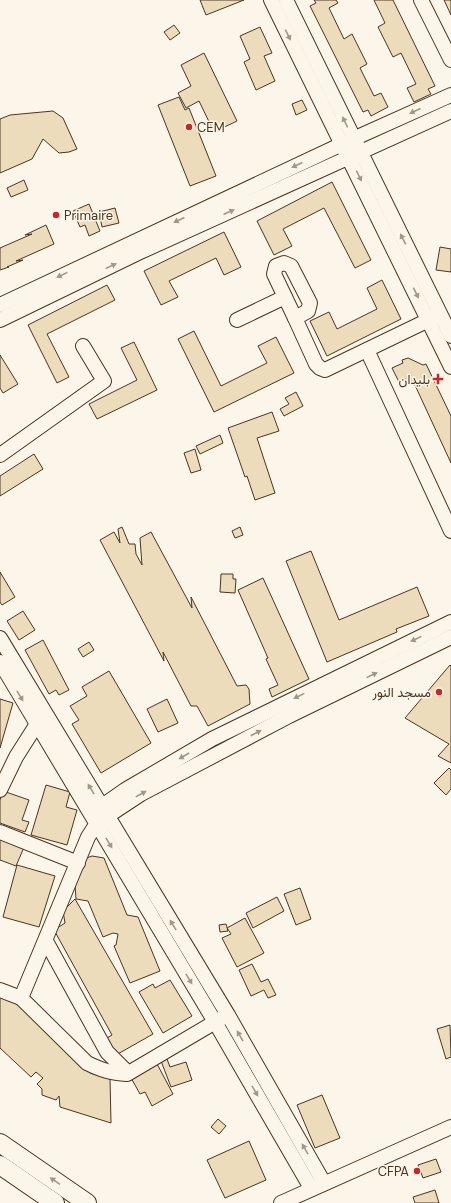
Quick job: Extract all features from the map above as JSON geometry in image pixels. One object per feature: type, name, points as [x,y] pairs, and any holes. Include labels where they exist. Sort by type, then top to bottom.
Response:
[{"type":"main road","points":[[0,1143],[87,1203]]},
{"type":"main road","points":[[0,1165],[55,1203]]},
{"type":"street","points":[[422,0],[451,60]]},
{"type":"street","points":[[277,1],[435,317],[451,368]]},
{"type":"street","points":[[0,305],[348,141],[451,95]]},
{"type":"street","points":[[0,320],[138,253],[451,111]]},
{"type":"street","points":[[295,318],[308,311],[310,303],[291,266],[284,263],[276,266],[274,274],[316,364],[320,368],[328,369],[435,317]]},
{"type":"street","points":[[237,320],[285,297]]},
{"type":"street","points":[[435,317],[451,336]]},
{"type":"street","points":[[0,456],[104,381],[84,346]]},
{"type":"street","points":[[367,350],[451,531]]},
{"type":"street","points":[[99,814],[220,753],[337,684],[451,622]]},
{"type":"street","points":[[21,998],[99,814],[125,790],[212,739],[337,684],[451,637]]},
{"type":"street","points":[[0,638],[41,718],[99,814],[228,1015],[318,1185]]},
{"type":"street","points":[[0,662],[41,718]]},
{"type":"street","points":[[0,790],[16,757],[41,718]]},
{"type":"street","points":[[212,739],[220,753]]},
{"type":"street","points":[[99,814],[215,1022],[318,1185]]},
{"type":"street","points":[[0,832],[78,863]]},
{"type":"street","points":[[46,941],[107,1052],[128,1073]]},
{"type":"street","points":[[0,990],[21,998],[87,1063],[101,1070],[114,1073],[128,1073],[228,1015]]},
{"type":"street","points":[[281,1203],[318,1185],[451,1127]]},
{"type":"building","points":[[200,0],[244,0],[206,15]]},
{"type":"building","points":[[314,0],[336,0],[338,3],[329,8],[344,39],[352,34],[367,64],[360,68],[374,96],[381,93],[388,107],[371,116],[368,110],[363,112],[310,6],[316,3]]},
{"type":"building","points":[[374,0],[393,0],[435,86],[428,89],[431,94],[414,102],[407,88],[416,84],[401,53],[393,57],[378,27],[385,23]]},
{"type":"building","points":[[444,0],[451,0],[451,15]]},
{"type":"building","points":[[174,25],[180,33],[170,40],[164,32]]},
{"type":"building","points":[[260,27],[272,53],[264,56],[275,81],[256,90],[244,62],[250,59],[240,36]]},
{"type":"building","points":[[204,53],[237,121],[214,132],[199,101],[186,108],[178,93],[191,86],[181,65]]},
{"type":"building","points":[[179,97],[185,110],[189,108],[216,176],[190,186],[158,105]]},
{"type":"building","points":[[302,100],[307,110],[296,115],[292,104]]},
{"type":"building","points":[[53,111],[63,118],[77,149],[59,153],[43,139],[32,159],[0,173],[0,119],[10,115]]},
{"type":"building","points":[[24,180],[28,190],[11,197],[7,188]]},
{"type":"building","points":[[332,182],[371,260],[355,268],[324,208],[283,229],[292,246],[274,255],[257,221]]},
{"type":"building","points":[[89,204],[100,231],[89,236],[85,225],[80,227],[73,211]]},
{"type":"building","points":[[115,208],[119,223],[102,227],[99,212]]},
{"type":"building","points":[[46,225],[54,244],[16,261],[23,260],[7,267],[9,267],[0,270],[0,248],[32,234],[25,235]]},
{"type":"building","points":[[224,232],[241,267],[224,275],[216,258],[169,281],[178,297],[161,305],[144,271]]},
{"type":"building","points":[[440,247],[451,249],[451,272],[436,270]]},
{"type":"building","points":[[382,280],[401,319],[327,356],[310,321],[329,312],[337,329],[377,309],[367,288]]},
{"type":"building","points":[[107,285],[115,300],[47,334],[69,377],[57,383],[28,325]]},
{"type":"building","points":[[194,331],[221,386],[267,363],[258,346],[276,337],[294,373],[214,412],[178,339]]},
{"type":"building","points":[[134,342],[157,390],[97,419],[89,404],[137,380],[121,348]]},
{"type":"building","points":[[0,355],[18,384],[3,393],[0,388]]},
{"type":"building","points":[[408,358],[423,365],[426,364],[451,416],[451,463],[414,383],[405,379],[399,382],[392,368],[403,363],[402,360]]},
{"type":"building","points":[[296,392],[303,406],[284,416],[280,409],[289,404],[285,398]]},
{"type":"building","points":[[272,412],[279,431],[257,438],[275,493],[255,500],[247,476],[245,477],[228,428]]},
{"type":"building","points":[[220,435],[223,443],[200,454],[196,446]]},
{"type":"building","points":[[195,449],[201,470],[191,473],[184,453]]},
{"type":"building","points":[[34,454],[43,469],[0,496],[0,476]]},
{"type":"building","points":[[122,527],[129,544],[135,544],[136,554],[142,565],[140,538],[151,532],[192,608],[191,597],[237,686],[246,685],[249,689],[250,704],[208,726],[197,706],[191,706],[163,652],[164,661],[100,540],[114,532],[120,543],[118,529]]},
{"type":"building","points":[[240,527],[243,535],[235,538],[232,531]]},
{"type":"building","points":[[311,551],[339,620],[417,587],[429,616],[396,629],[397,632],[327,662],[286,561]]},
{"type":"building","points":[[0,572],[15,597],[2,605],[0,602]]},
{"type":"building","points":[[221,574],[233,574],[233,579],[236,579],[235,593],[220,592]]},
{"type":"building","points":[[263,578],[309,679],[272,697],[269,689],[278,685],[266,659],[268,658],[238,590]]},
{"type":"building","points":[[23,611],[35,630],[19,640],[7,621]]},
{"type":"building","points":[[43,640],[69,690],[59,695],[56,690],[49,694],[25,650]]},
{"type":"building","points":[[89,642],[94,650],[83,657],[78,649]]},
{"type":"building","name":"مسجد النور","points":[[450,665],[451,763],[438,756],[449,744],[405,718]]},
{"type":"building","points":[[109,671],[151,743],[101,773],[72,724],[79,720],[70,706],[87,696],[82,687]]},
{"type":"building","points":[[0,699],[13,703],[0,748]]},
{"type":"building","points":[[167,699],[178,723],[158,732],[147,709]]},
{"type":"building","points":[[449,768],[451,770],[451,789],[446,795],[434,783]]},
{"type":"building","points":[[46,785],[70,792],[66,807],[77,810],[67,845],[31,835]]},
{"type":"building","points":[[3,791],[29,800],[22,820],[29,822],[25,832],[0,823],[0,800]]},
{"type":"building","points":[[0,835],[25,845],[16,866],[0,860]]},
{"type":"building","points":[[92,856],[104,858],[127,915],[138,917],[160,971],[130,983],[114,946],[116,945],[118,934],[113,933],[103,937],[88,901],[76,899],[75,885],[84,859]]},
{"type":"building","points":[[17,865],[55,876],[39,927],[3,917]]},
{"type":"building","points":[[300,888],[311,919],[296,925],[284,894]]},
{"type":"building","points":[[277,897],[284,911],[253,928],[246,913]]},
{"type":"building","points":[[75,899],[153,1034],[116,1055],[107,1038],[112,1035],[54,930],[65,923],[63,911]]},
{"type":"building","points":[[245,918],[264,953],[237,967],[222,938],[231,934],[227,928]]},
{"type":"building","points":[[226,924],[228,931],[220,932],[219,925]]},
{"type":"building","points":[[252,964],[261,982],[268,979],[276,995],[268,998],[264,990],[251,996],[239,970]]},
{"type":"building","points":[[170,980],[192,1016],[163,1033],[139,992],[153,984],[155,988]]},
{"type":"building","points":[[0,996],[18,1002],[90,1073],[110,1079],[111,1123],[60,1107],[59,1096],[56,1100],[42,1095],[42,1089],[37,1084],[43,1078],[36,1072],[31,1077],[0,1048]]},
{"type":"building","points":[[450,1025],[451,1057],[446,1059],[437,1029]]},
{"type":"building","points":[[167,1059],[170,1067],[186,1062],[192,1080],[171,1087],[161,1061]]},
{"type":"building","points":[[156,1062],[173,1094],[152,1106],[145,1092],[140,1094],[130,1076]]},
{"type":"building","points":[[322,1095],[340,1138],[315,1148],[297,1105]]},
{"type":"building","points":[[218,1119],[226,1126],[219,1134],[211,1127]]},
{"type":"building","points":[[249,1141],[266,1180],[225,1198],[207,1160]]},
{"type":"building","points":[[436,1159],[441,1172],[423,1178],[418,1165]]},
{"type":"building","points":[[435,1190],[439,1203],[415,1203],[413,1197]]},
{"type":"place","name":"CEM","points":[[189,127]]},
{"type":"place","name":"Primaire","points":[[56,215]]},
{"type":"place","name":"بليدان","points":[[438,379]]},
{"type":"place","name":"مسجد النور","points":[[439,692]]},
{"type":"place","name":"CFPA","points":[[417,1171]]}]
